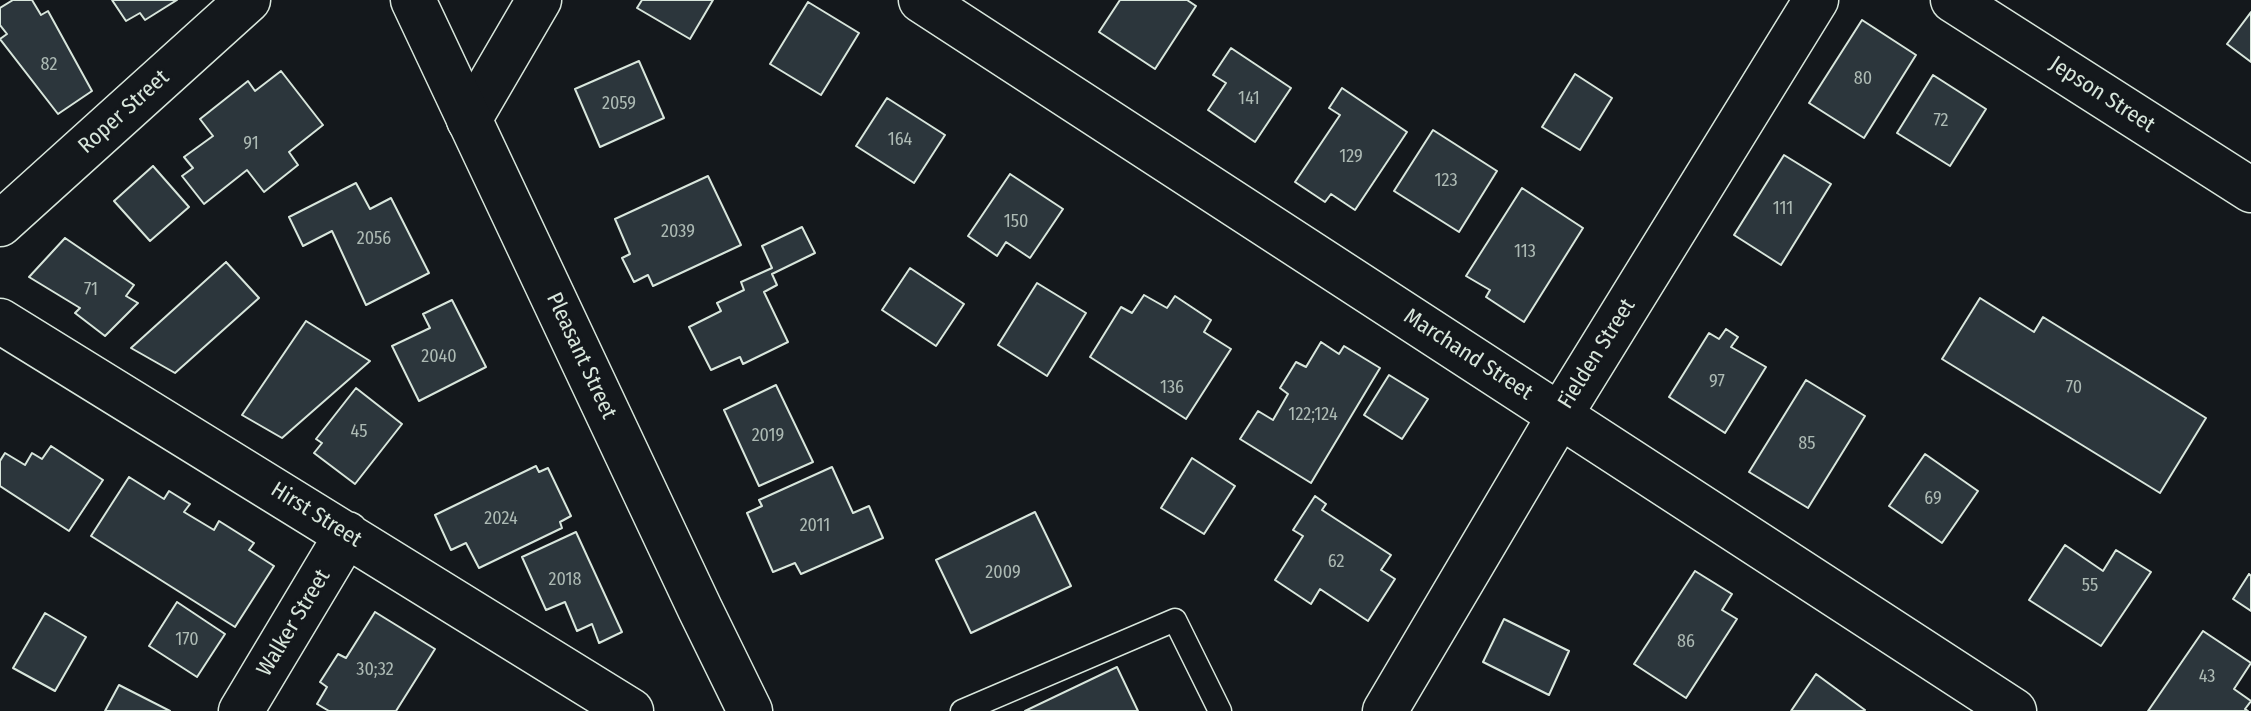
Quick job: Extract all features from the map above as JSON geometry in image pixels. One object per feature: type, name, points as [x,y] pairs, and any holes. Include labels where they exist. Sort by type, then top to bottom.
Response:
[{"type":"street","name":"Roper Street","points":[[0,224],[248,0]]},
{"type":"street","name":"Pleasant Street","points":[[413,0],[750,711]]},
{"type":"street","points":[[469,120],[539,0]]},
{"type":"street","name":"Marchand Street","points":[[921,0],[2014,711]]},
{"type":"street","name":"Fielden Street","points":[[1385,711],[1560,415],[1816,0]]},
{"type":"street","name":"Jepson Street","points":[[1953,0],[2251,190]]},
{"type":"street","name":"Hirst Street","points":[[0,321],[631,711]]},
{"type":"street","name":"Walker Street","points":[[241,711],[347,534]]},
{"type":"lane","points":[[962,711],[1175,620],[1220,711]]},
{"type":"building","points":[[13,0],[32,0],[41,15],[48,11],[92,91],[58,114],[0,39],[7,34],[0,25],[0,8]]},
{"type":"building","points":[[112,0],[177,0],[145,20],[140,13],[126,21]]},
{"type":"building","points":[[642,0],[713,0],[690,39],[637,8]]},
{"type":"building","points":[[1120,0],[1187,0],[1196,6],[1155,69],[1099,32]]},
{"type":"building","points":[[808,2],[859,33],[821,95],[770,64]]},
{"type":"building","points":[[2251,12],[2251,62],[2227,44]]},
{"type":"building","points":[[1862,20],[1916,55],[1864,138],[1809,103]]},
{"type":"building","points":[[1231,48],[1291,88],[1255,142],[1208,110],[1226,83],[1213,75]]},
{"type":"building","points":[[639,61],[664,118],[600,147],[575,89]]},
{"type":"building","points":[[281,71],[323,125],[289,152],[298,165],[264,192],[247,170],[204,204],[182,176],[193,168],[184,157],[213,136],[200,119],[248,81],[255,91]]},
{"type":"building","points":[[1575,74],[1612,98],[1580,150],[1542,127]]},
{"type":"building","points":[[1933,75],[1986,109],[1950,166],[1897,133]]},
{"type":"building","points":[[1342,88],[1407,132],[1355,210],[1331,194],[1325,202],[1295,182],[1340,115],[1329,108]]},
{"type":"building","points":[[887,98],[945,135],[914,183],[856,146]]},
{"type":"building","points":[[1433,130],[1497,171],[1459,232],[1394,191]]},
{"type":"building","points":[[1784,155],[1831,184],[1781,265],[1734,235]]},
{"type":"building","points":[[153,166],[189,207],[150,241],[114,201]]},
{"type":"building","points":[[1010,174],[1063,209],[1030,258],[1006,242],[997,256],[968,236]]},
{"type":"building","points":[[708,176],[741,245],[653,286],[648,275],[634,282],[622,258],[630,254],[615,219]]},
{"type":"building","points":[[356,183],[370,209],[391,198],[429,273],[366,305],[332,231],[303,246],[289,217]]},
{"type":"building","points":[[1522,188],[1583,228],[1524,322],[1486,297],[1490,290],[1466,276]]},
{"type":"building","points":[[802,227],[815,253],[772,274],[777,285],[764,292],[788,342],[743,364],[740,357],[711,370],[689,327],[721,311],[717,303],[744,290],[741,282],[772,268],[762,246]]},
{"type":"building","points":[[65,238],[134,285],[126,296],[138,303],[105,336],[75,313],[80,308],[29,277]]},
{"type":"building","points":[[226,262],[259,298],[175,373],[131,348]]},
{"type":"building","points":[[910,268],[964,304],[936,346],[882,310]]},
{"type":"building","points":[[1037,283],[1086,313],[1047,376],[998,345]]},
{"type":"building","points":[[1144,295],[1167,308],[1175,296],[1211,320],[1204,332],[1231,349],[1186,419],[1090,357],[1121,307],[1132,313]]},
{"type":"building","points":[[1980,298],[2034,332],[2043,317],[2206,418],[2160,493],[1942,359]]},
{"type":"building","points":[[452,300],[486,367],[419,401],[392,346],[430,328],[423,314]]},
{"type":"building","points":[[306,321],[370,361],[282,438],[242,415]]},
{"type":"building","points":[[1726,329],[1738,337],[1731,347],[1766,367],[1725,433],[1669,397],[1709,333],[1719,339]]},
{"type":"building","points":[[1321,342],[1339,354],[1344,346],[1380,368],[1311,483],[1240,439],[1258,411],[1273,420],[1288,394],[1280,388],[1296,362],[1306,367]]},
{"type":"building","points":[[1389,375],[1428,399],[1402,439],[1364,415]]},
{"type":"building","points":[[1806,380],[1865,416],[1808,508],[1749,472]]},
{"type":"building","points":[[776,385],[813,462],[759,486],[724,410]]},
{"type":"building","points":[[356,388],[402,424],[355,484],[314,453],[322,443],[316,439]]},
{"type":"building","points":[[51,446],[103,480],[69,531],[0,486],[0,461],[5,453],[25,465],[32,453],[42,459]]},
{"type":"building","points":[[1925,454],[1978,491],[1942,543],[1889,506]]},
{"type":"building","points":[[1192,458],[1235,486],[1204,534],[1161,508]]},
{"type":"building","points":[[536,466],[539,472],[548,468],[571,516],[560,522],[562,528],[479,568],[466,543],[451,550],[435,515]]},
{"type":"building","points":[[832,467],[853,513],[869,506],[883,538],[801,574],[795,563],[773,572],[747,513],[762,506],[759,500]]},
{"type":"building","points":[[129,477],[164,499],[169,491],[190,504],[184,512],[214,530],[219,521],[254,543],[249,550],[274,566],[235,627],[91,536]]},
{"type":"building","points":[[1315,496],[1326,504],[1322,510],[1391,555],[1381,570],[1395,579],[1368,621],[1320,589],[1311,604],[1275,580],[1303,536],[1293,530]]},
{"type":"building","points":[[1035,512],[1071,586],[971,633],[936,560]]},
{"type":"building","points":[[576,532],[622,632],[599,643],[592,624],[577,631],[565,602],[546,610],[522,557]]},
{"type":"building","points":[[2065,545],[2103,571],[2116,550],[2151,572],[2101,646],[2029,600]]},
{"type":"building","points":[[1695,571],[1732,594],[1722,610],[1737,619],[1686,698],[1634,664]]},
{"type":"building","points":[[2249,574],[2251,576],[2251,611],[2233,599]]},
{"type":"building","points":[[177,602],[225,634],[197,677],[149,646]]},
{"type":"building","points":[[375,612],[435,649],[396,711],[329,711],[317,704],[327,687],[320,682],[338,654],[346,658]]},
{"type":"building","points":[[45,613],[86,637],[55,691],[13,668]]},
{"type":"building","points":[[1504,619],[1569,651],[1549,695],[1483,662]]},
{"type":"building","points":[[2203,631],[2251,663],[2234,689],[2251,701],[2245,709],[2248,711],[2148,711]]},
{"type":"building","points":[[1117,667],[1138,711],[1025,711]]},
{"type":"building","points":[[1816,674],[1865,710],[1791,711]]},
{"type":"building","points":[[119,685],[170,711],[105,711]]}]
